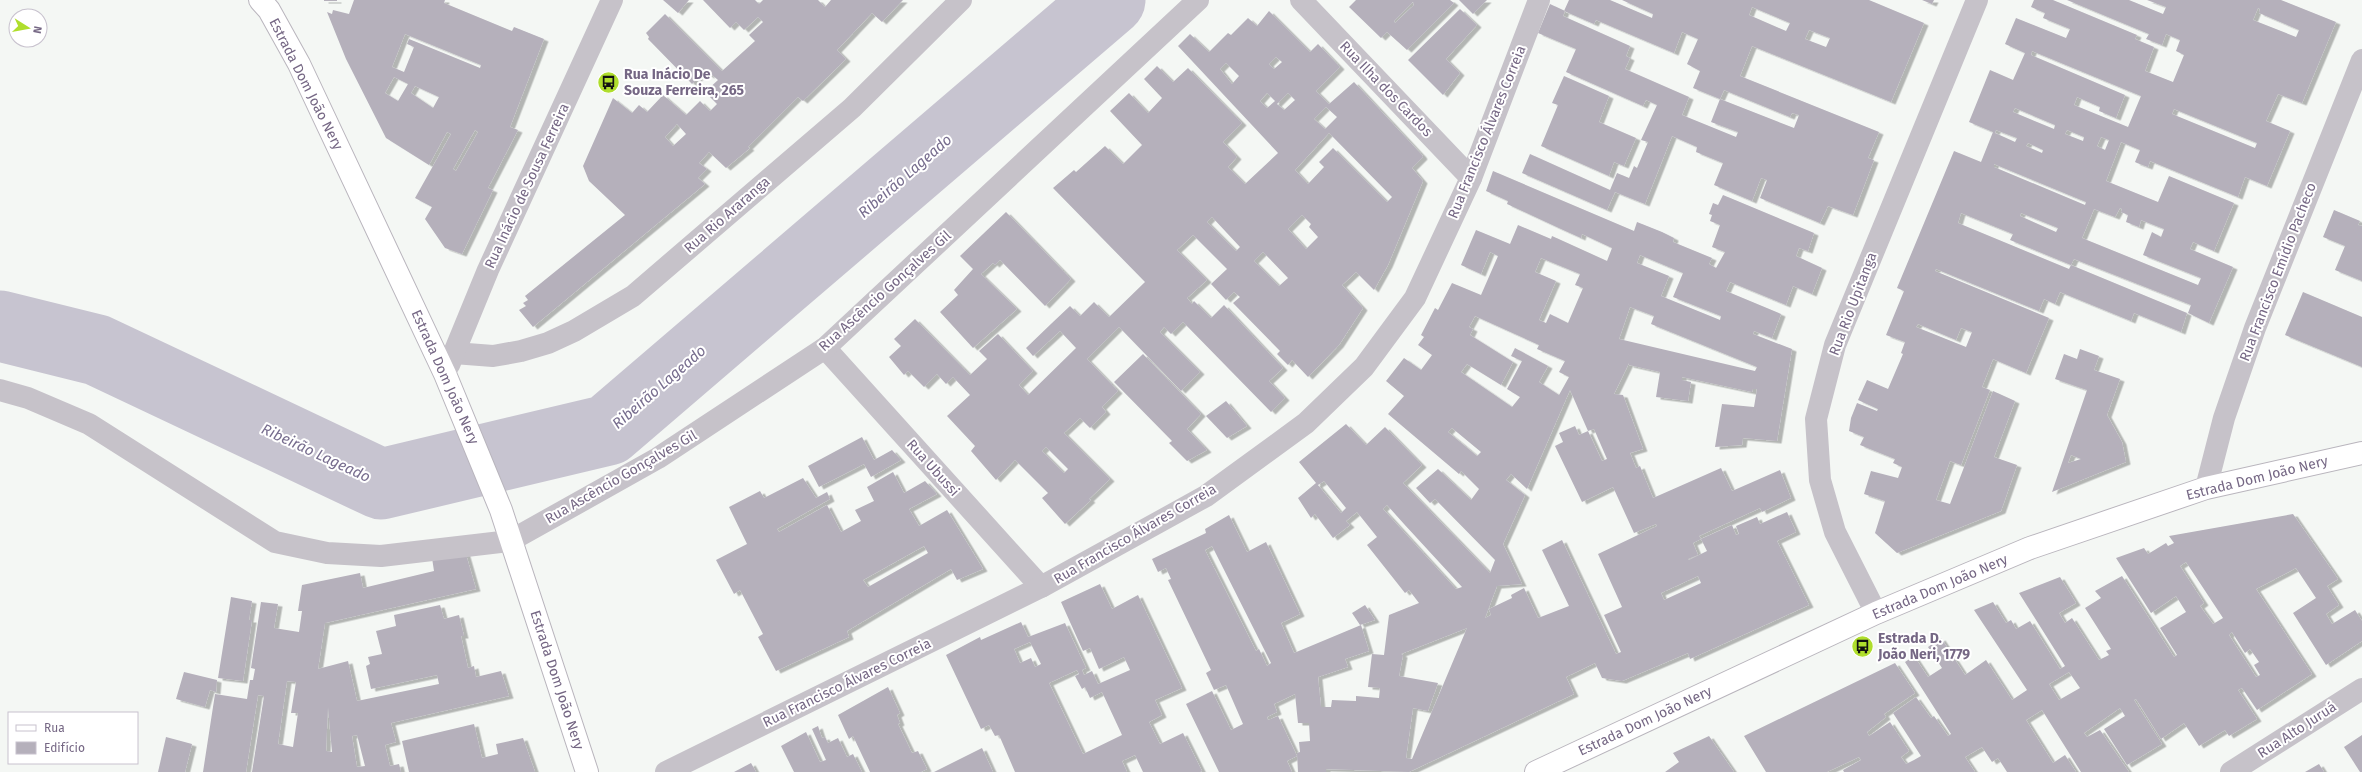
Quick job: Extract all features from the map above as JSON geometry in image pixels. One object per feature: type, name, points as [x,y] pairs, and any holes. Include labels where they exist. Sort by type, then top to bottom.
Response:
[{"type":"main road","name":"Estrada Dom João Nery","points":[[260,0],[268,10],[299,64],[455,396],[501,510],[587,772]]},
{"type":"main road","name":"Estrada Dom João Nery","points":[[1536,772],[1876,613],[2030,548],[2206,488],[2362,453]]},
{"type":"street","name":"Rua Inácio de Sousa Ferreira","points":[[445,374],[488,270],[612,0]]},
{"type":"street","name":"Rua Rio Araranga","points":[[454,353],[493,356],[521,351],[548,343],[574,331],[633,296],[852,108],[961,0]]},
{"type":"street","name":"Rua Ascêncio Gonçalves Gil","points":[[510,541],[658,458],[825,348],[1198,0]]},
{"type":"street","name":"Rua Ilha dos Cardos","points":[[1301,0],[1472,178]]},
{"type":"street","name":"Rua Francisco Álvares Correia","points":[[666,772],[1041,587],[1206,496],[1306,423],[1364,367],[1415,298],[1472,178],[1539,0]]},
{"type":"street","name":"Rua Rio Upitanga","points":[[1876,613],[1835,532],[1820,480],[1816,419],[1835,345],[1977,0]]},
{"type":"street","name":"Rua Francisco Emídio Pacheco","points":[[2206,488],[2224,418],[2255,328],[2362,60]]},
{"type":"street","name":"Rua Ubussi","points":[[825,348],[1041,587]]},
{"type":"street","points":[[0,390],[28,398],[89,424],[275,542],[328,553],[381,556],[510,541]]},
{"type":"street","name":"Rua Alto Juruá","points":[[2231,772],[2362,689]]},
{"type":"building","points":[[324,0],[337,1],[324,1]]},
{"type":"building","points":[[354,0],[445,0],[444,3],[512,31],[514,27],[544,39],[510,127],[518,130],[488,188],[493,190],[462,254],[445,248],[425,219],[432,207],[415,198],[451,134],[447,132],[429,165],[386,138],[346,59],[327,12],[332,14],[333,10],[349,14]],"holes":[[[405,34],[481,65],[480,68],[409,39],[407,44],[414,47],[404,72],[392,67]],[[394,77],[408,84],[398,101],[385,93]],[[415,86],[439,97],[433,108],[411,93]],[[475,130],[478,132],[456,171],[453,169]]]},
{"type":"building","points":[[663,0],[689,0],[678,13]]},
{"type":"building","points":[[703,0],[755,0],[759,4],[763,0],[818,0],[825,7],[831,0],[903,0],[882,22],[872,13],[837,50],[846,59],[803,101],[798,97],[748,147],[750,148],[726,168],[709,152],[699,163],[707,169],[698,178],[705,184],[533,327],[519,310],[526,306],[523,303],[528,300],[525,296],[625,215],[589,181],[583,166],[613,98],[632,113],[639,105],[647,112],[663,95],[686,115],[700,101],[710,111],[717,104],[705,92],[718,80],[711,74],[710,76],[704,72],[692,84],[648,39],[649,37],[646,33],[665,14],[722,71],[755,41],[749,35],[763,22],[758,17],[744,30],[736,22],[730,28]],"holes":[[[677,124],[686,134],[673,146],[665,137]]]},
{"type":"building","points":[[1356,0],[1450,0],[1454,3],[1407,50],[1387,32],[1381,38],[1349,7]],"holes":[[[1413,2],[1414,5],[1395,23],[1394,21]]]},
{"type":"building","points":[[1459,0],[1487,0],[1473,14]]},
{"type":"building","points":[[1569,0],[1610,0],[1652,18],[1653,14],[1622,0],[1869,0],[1924,23],[1891,102],[1752,46],[1740,76],[1879,132],[1868,158],[1874,160],[1853,215],[1828,206],[1820,223],[1760,198],[1767,180],[1761,178],[1752,201],[1714,185],[1723,163],[1696,152],[1697,147],[1672,136],[1645,204],[1615,192],[1607,210],[1522,173],[1530,154],[1610,190],[1617,173],[1629,178],[1634,166],[1637,168],[1648,142],[1641,140],[1657,105],[1646,100],[1643,106],[1566,72],[1576,49],[1538,33],[1550,4],[1564,11]],"holes":[[[1752,7],[1790,23],[1786,31],[1749,15]],[[1565,11],[1594,24],[1596,20],[1674,53],[1682,32],[1698,39],[1687,64],[1700,71],[1693,88],[1720,99],[1711,122],[1738,132],[1736,137],[1682,115],[1689,97],[1625,69],[1630,58],[1626,56],[1630,46],[1563,16]],[[1809,30],[1830,38],[1826,47],[1805,39]],[[1724,90],[1790,117],[1792,113],[1799,115],[1794,128],[1720,99]]]},
{"type":"building","points":[[1922,0],[1934,0],[1932,4]]},
{"type":"building","points":[[2034,0],[2053,0],[2137,35],[2135,39],[2154,47],[2145,71],[2173,82],[2184,55],[2176,51],[2180,40],[2166,34],[2162,45],[2146,39],[2149,34],[2067,0],[2129,0],[2163,14],[2166,7],[2147,0],[2281,0],[2336,22],[2302,103],[2278,94],[2266,121],[2290,131],[2267,186],[2245,177],[2238,197],[2150,161],[2148,167],[2137,163],[2135,162],[2140,150],[2121,142],[2106,181],[2158,202],[2169,176],[2234,203],[2214,251],[2193,242],[2190,249],[2233,267],[2209,323],[2188,313],[2191,305],[2074,259],[2071,265],[2187,313],[2181,332],[2134,313],[2131,321],[2060,292],[2055,304],[2044,299],[2039,311],[1936,269],[1935,271],[2049,318],[2026,373],[1993,359],[1982,387],[1990,390],[1961,465],[1950,461],[1936,500],[1950,504],[1993,391],[2015,401],[1994,457],[2017,465],[2001,511],[1897,553],[1875,533],[1885,501],[1864,494],[1871,471],[1898,478],[1902,467],[1893,463],[1895,459],[1860,445],[1864,437],[1849,431],[1851,418],[1857,403],[1877,411],[1878,409],[1858,400],[1867,380],[1888,389],[1903,354],[1901,353],[1905,342],[1886,335],[1904,291],[1897,288],[1954,151],[1981,162],[1993,132],[1969,122],[1990,70],[2013,80],[2025,53],[2005,44],[2016,18],[2066,38],[2070,29],[2043,18],[2045,13],[2031,7]],"holes":[[[2258,8],[2260,9],[2259,13],[2299,30],[2296,37],[2253,20]],[[2032,51],[2141,96],[2128,127],[2074,105],[2077,97],[2100,107],[2099,111],[2116,118],[2125,95],[2031,55]],[[2015,108],[2055,125],[2054,129],[2013,112]],[[2174,109],[2257,143],[2255,148],[2172,114]],[[1996,130],[2017,138],[2015,142],[1995,133]],[[2067,130],[2084,137],[2083,141],[2065,134]],[[2101,137],[2109,140],[2105,150],[2097,146]],[[2028,143],[2043,150],[2042,153],[2026,146]],[[1994,164],[2086,202],[2085,205],[1994,167]],[[2120,208],[2122,209],[2121,212],[2128,215],[2126,222],[2139,227],[2141,220],[2164,229],[2161,237],[2152,232],[2143,255],[2201,278],[2198,285],[2082,238],[2094,209],[2115,217]],[[1961,213],[2013,234],[2010,240],[2071,265],[2069,269],[1958,223]],[[2021,213],[2058,228],[2056,232],[2020,216]],[[1918,324],[1956,340],[1961,328],[1972,332],[1966,347],[1916,327]]]},
{"type":"building","points":[[1460,9],[1477,25],[1446,59],[1460,73],[1443,95],[1408,60]]},
{"type":"building","points":[[1269,11],[1310,52],[1318,44],[1340,67],[1316,91],[1329,104],[1354,82],[1422,155],[1423,157],[1412,168],[1423,181],[1388,265],[1374,290],[1356,272],[1342,285],[1363,308],[1339,345],[1308,377],[1292,360],[1288,365],[1277,354],[1280,351],[1233,303],[1240,297],[1234,292],[1226,300],[1211,284],[1227,269],[1193,235],[1177,250],[1207,280],[1187,298],[1192,304],[1194,301],[1211,318],[1224,305],[1283,368],[1269,381],[1285,398],[1271,412],[1183,322],[1171,334],[1164,327],[1160,332],[1200,372],[1181,391],[1119,327],[1087,359],[1118,391],[1102,407],[1106,412],[1090,428],[1080,418],[1064,433],[1110,479],[1089,499],[1091,500],[1065,524],[1042,498],[1048,493],[1015,460],[996,480],[971,451],[975,446],[947,416],[970,395],[953,377],[946,384],[937,374],[924,387],[908,371],[904,375],[889,357],[901,346],[894,339],[915,319],[970,375],[987,359],[979,351],[998,334],[1033,371],[1019,385],[1028,395],[1076,348],[1060,331],[1033,356],[1026,348],[1070,306],[1080,316],[1094,302],[1109,317],[1145,282],[1053,188],[1074,170],[1076,172],[1105,146],[1123,164],[1142,145],[1110,111],[1129,93],[1148,113],[1162,98],[1144,79],[1157,66],[1173,82],[1188,68],[1242,123],[1223,142],[1237,157],[1228,167],[1245,184],[1278,153],[1178,46],[1190,34],[1209,52],[1228,33],[1231,35],[1248,18],[1257,26]],"holes":[[[1276,57],[1282,62],[1274,69],[1269,64]],[[1226,63],[1239,76],[1232,84],[1220,69]],[[1267,93],[1275,101],[1267,108],[1260,101]],[[1288,93],[1295,100],[1284,110],[1277,104]],[[1326,107],[1337,117],[1325,129],[1314,119]],[[1329,133],[1392,197],[1387,202],[1333,148],[1319,162],[1324,167],[1308,184],[1295,170]],[[1302,215],[1311,224],[1309,227],[1318,237],[1306,249],[1288,229]],[[1212,217],[1240,247],[1236,251],[1207,222]],[[1263,252],[1288,278],[1279,286],[1254,261]],[[1046,447],[1068,469],[1064,473],[1042,451]]]},
{"type":"building","points":[[1564,76],[1609,96],[1599,122],[1636,138],[1624,166],[1614,162],[1609,176],[1541,146],[1558,105],[1552,103]]},
{"type":"building","points":[[1493,171],[1634,231],[1637,222],[1662,232],[1674,238],[1673,242],[1712,258],[1709,264],[1716,268],[1725,252],[1712,247],[1720,225],[1710,221],[1712,215],[1709,214],[1713,203],[1718,205],[1723,195],[1814,233],[1808,251],[1799,248],[1796,256],[1822,268],[1812,294],[1793,286],[1786,305],[1730,282],[1726,291],[1781,314],[1772,338],[1754,331],[1753,334],[1792,349],[1777,441],[1743,438],[1742,445],[1715,447],[1722,404],[1754,407],[1757,389],[1753,389],[1752,392],[1682,377],[1682,380],[1691,382],[1688,401],[1656,397],[1660,372],[1629,365],[1629,363],[1614,394],[1623,395],[1643,449],[1630,453],[1636,468],[1640,466],[1653,498],[1721,468],[1732,491],[1780,470],[1791,498],[1762,512],[1760,508],[1699,536],[1701,539],[1732,525],[1736,535],[1739,534],[1736,526],[1757,517],[1760,524],[1787,512],[1796,532],[1777,541],[1809,605],[1690,659],[1688,653],[1622,681],[1602,678],[1595,663],[1566,677],[1574,694],[1409,772],[1326,769],[1326,772],[1298,772],[1297,753],[1300,752],[1299,742],[1310,741],[1309,723],[1298,723],[1295,694],[1274,704],[1277,712],[1267,717],[1268,720],[1278,716],[1297,756],[1287,761],[1292,772],[1219,772],[1186,704],[1212,691],[1231,730],[1243,724],[1226,685],[1214,690],[1206,673],[1211,670],[1168,580],[1171,579],[1166,568],[1158,572],[1152,559],[1206,533],[1205,529],[1229,515],[1247,552],[1266,542],[1300,614],[1281,623],[1294,653],[1361,625],[1369,651],[1345,659],[1348,667],[1318,677],[1321,707],[1331,707],[1332,700],[1356,701],[1356,696],[1379,698],[1380,688],[1368,687],[1372,654],[1384,655],[1389,615],[1419,603],[1409,590],[1405,593],[1367,545],[1377,537],[1357,512],[1346,521],[1350,525],[1333,538],[1315,514],[1311,518],[1298,498],[1316,483],[1299,462],[1346,424],[1366,445],[1385,427],[1422,465],[1403,483],[1490,573],[1495,560],[1435,499],[1430,503],[1416,488],[1438,469],[1471,500],[1479,489],[1461,471],[1459,474],[1388,414],[1404,396],[1386,381],[1404,358],[1421,370],[1432,355],[1418,345],[1424,337],[1421,335],[1435,308],[1438,310],[1452,283],[1481,295],[1498,256],[1490,252],[1481,274],[1461,265],[1476,230],[1510,244],[1518,225],[1551,239],[1552,236],[1607,261],[1612,248],[1582,234],[1581,238],[1561,229],[1507,204],[1508,201],[1486,191]],"holes":[[[1640,255],[1683,273],[1673,297],[1721,316],[1720,320],[1661,296],[1669,276],[1637,263]],[[1541,258],[1580,274],[1575,285],[1583,288],[1568,323],[1550,314],[1546,323],[1539,320],[1556,281],[1535,272]],[[1630,307],[1654,316],[1651,324],[1757,367],[1755,371],[1619,339]],[[1475,316],[1539,345],[1537,349],[1565,361],[1559,372],[1569,377],[1559,395],[1539,382],[1548,366],[1515,348],[1511,356],[1522,361],[1507,389],[1520,397],[1512,407],[1461,372],[1467,364],[1501,385],[1513,362],[1470,335],[1473,329],[1469,327]],[[1570,390],[1588,431],[1579,435],[1575,426],[1559,433],[1563,442],[1555,446],[1582,502],[1613,487],[1634,533],[1656,524],[1657,526],[1598,554],[1622,607],[1604,615],[1621,652],[1616,654],[1562,540],[1542,550],[1569,606],[1538,618],[1524,588],[1511,595],[1512,598],[1489,609],[1491,615],[1485,618],[1497,586],[1522,584],[1503,544],[1525,495],[1506,480],[1511,474],[1527,489]],[[1452,428],[1481,452],[1477,456],[1448,432]],[[1594,429],[1607,459],[1602,461],[1588,431]],[[1324,481],[1346,508],[1341,513],[1318,485]],[[1387,505],[1462,587],[1456,589],[1383,509]],[[1701,539],[1707,551],[1689,560],[1688,559],[1698,555],[1693,543]],[[1212,546],[1271,663],[1267,666],[1259,649],[1256,651],[1205,550]],[[1698,576],[1701,583],[1664,600],[1661,593]],[[1467,628],[1412,759],[1406,758],[1413,708],[1428,711],[1438,683],[1399,676],[1403,655],[1401,654]]]},
{"type":"building","points":[[2334,210],[2360,221],[2358,225],[2362,226],[2362,281],[2335,270],[2345,246],[2323,237]]},
{"type":"building","points":[[1006,212],[1071,279],[1045,306],[1000,260],[995,265],[993,263],[981,274],[1017,309],[973,348],[940,312],[958,295],[954,290],[973,269],[960,256]]},
{"type":"building","points":[[2303,292],[2362,317],[2362,367],[2285,335]]},
{"type":"building","points":[[2080,349],[2099,356],[2094,370],[2120,379],[2107,415],[2122,442],[2126,462],[2052,492],[2087,390],[2055,379],[2064,354],[2077,359]],"holes":[[[2071,455],[2081,459],[2068,463]]]},
{"type":"building","points":[[1143,354],[1201,414],[1187,429],[1207,450],[1187,461],[1169,443],[1172,441],[1114,382]]},
{"type":"building","points":[[1226,401],[1247,426],[1227,438],[1206,416]]},
{"type":"building","points":[[862,437],[874,460],[892,450],[901,460],[871,477],[864,464],[819,487],[808,466]]},
{"type":"building","points":[[893,472],[904,493],[925,481],[937,494],[909,509],[919,526],[947,510],[983,569],[957,580],[951,569],[847,631],[849,637],[776,671],[758,637],[763,634],[740,590],[734,594],[716,560],[747,544],[729,507],[760,491],[764,498],[803,478],[816,498],[827,492],[830,499],[777,529],[779,532],[827,505],[841,532],[861,521],[855,510],[874,501],[867,487]],"holes":[[[924,546],[928,553],[868,587],[863,580]]]},
{"type":"building","points":[[2293,514],[2338,579],[2327,586],[2339,605],[2326,614],[2332,624],[2355,610],[2362,621],[2362,641],[2326,665],[2293,613],[2316,598],[2296,568],[2256,589],[2312,674],[2257,710],[2242,688],[2238,690],[2257,719],[2229,736],[2225,730],[2199,746],[2184,723],[2161,739],[2136,699],[2134,700],[2162,744],[2127,765],[2104,729],[2125,716],[2120,708],[2084,733],[2087,737],[2100,730],[2129,772],[2081,772],[2042,710],[2026,720],[2053,763],[2065,755],[2076,772],[2007,772],[1998,758],[1992,762],[1982,747],[1965,757],[1975,772],[1844,772],[1843,770],[1861,760],[1859,757],[1827,772],[1766,772],[1744,736],[1895,663],[1915,693],[1884,714],[1886,717],[1867,732],[1869,736],[1890,722],[1909,751],[1901,757],[1906,764],[1914,760],[1921,756],[1893,713],[1916,697],[1931,718],[1934,716],[1948,736],[1951,734],[1905,662],[1914,656],[1928,677],[1942,668],[1928,647],[1941,638],[1965,675],[1986,660],[2012,700],[2027,690],[1974,610],[1993,602],[2006,623],[2011,620],[2016,629],[2030,621],[2060,669],[2065,666],[2019,593],[2060,577],[2076,603],[2059,613],[2065,623],[2072,618],[2099,660],[2109,655],[2106,651],[2111,649],[2085,608],[2101,598],[2095,591],[2122,576],[2174,657],[2177,655],[2160,628],[2186,612],[2176,596],[2151,613],[2116,558],[2144,548],[2148,554],[2166,543],[2168,546],[2174,543],[2169,536]],"holes":[[[2186,562],[2223,618],[2213,624],[2200,606],[2204,603],[2180,566]],[[2232,632],[2245,653],[2250,649],[2259,662],[2254,665],[2260,675],[2256,677],[2229,635]],[[2069,672],[2080,688],[2059,700],[2049,684]]]},
{"type":"building","points":[[465,551],[476,589],[325,623],[318,669],[348,661],[357,701],[439,684],[437,675],[371,689],[366,666],[370,664],[368,657],[382,654],[376,631],[396,626],[394,615],[440,605],[444,619],[459,615],[464,636],[461,636],[468,668],[474,666],[476,677],[501,671],[509,696],[391,723],[396,742],[385,745],[390,766],[399,764],[401,772],[252,772],[264,696],[258,695],[246,772],[203,772],[215,694],[247,699],[250,680],[253,680],[255,669],[251,668],[261,602],[278,604],[274,628],[299,632],[302,611],[298,611],[302,585],[360,573],[363,588],[434,571],[432,558]],"holes":[[[287,681],[296,682],[291,713],[298,713],[293,747],[278,744]],[[328,707],[332,752],[326,751]],[[357,735],[365,766],[357,767],[352,736]]]},
{"type":"building","points":[[1100,584],[1112,609],[1138,595],[1182,688],[1155,700],[1162,715],[1149,722],[1160,744],[1183,733],[1202,771],[1143,772],[1135,755],[1122,761],[1127,772],[1015,772],[999,735],[995,736],[989,725],[981,729],[946,655],[980,637],[981,640],[1021,622],[1028,637],[1065,623],[1086,668],[1082,670],[1084,675],[1092,671],[1098,684],[1130,670],[1124,657],[1099,669],[1090,648],[1083,651],[1061,602]],"holes":[[[1030,642],[1041,664],[1035,667],[1031,658],[1020,663],[1014,649]],[[1077,670],[1079,674],[1075,676],[1082,689],[1085,687],[1090,698],[1102,692],[1122,735],[1083,754],[1049,683]]]},
{"type":"building","points":[[231,597],[252,601],[249,620],[252,620],[243,681],[218,678]]},
{"type":"building","points":[[1365,605],[1375,620],[1360,625],[1352,613]]},
{"type":"building","points":[[184,672],[217,680],[216,692],[210,690],[205,707],[176,699]]},
{"type":"building","points":[[888,687],[900,713],[897,715],[900,723],[898,724],[912,753],[918,751],[927,769],[921,772],[870,772],[853,736],[849,739],[838,715]]},
{"type":"building","points":[[474,724],[482,758],[498,754],[496,744],[523,738],[535,772],[409,772],[402,741]]},
{"type":"building","points":[[818,726],[822,738],[825,737],[828,743],[838,738],[847,757],[853,754],[862,772],[794,772],[781,746],[806,732],[820,762],[826,760],[812,729]]},
{"type":"building","points":[[2362,735],[2362,772],[2360,772],[2344,747]]},
{"type":"building","points":[[1709,736],[1734,772],[1665,772],[1679,762],[1673,753]]},
{"type":"building","points":[[166,737],[192,744],[185,772],[158,772]]},
{"type":"building","points":[[982,748],[993,772],[934,772]]},
{"type":"building","points":[[751,763],[756,772],[734,772]]},
{"type":"building","points":[[2319,764],[2324,772],[2305,772]]},
{"type":"waterway","name":"Ribeirão Lageado","points":[[0,326],[97,350],[381,484],[608,430],[1110,0]]},
{"type":"place","name":"Rua Inácio De Souza Ferreira, 265","points":[[608,82]]},
{"type":"place","name":"Estrada D. João Neri, 1779","points":[[1862,646]]}]
